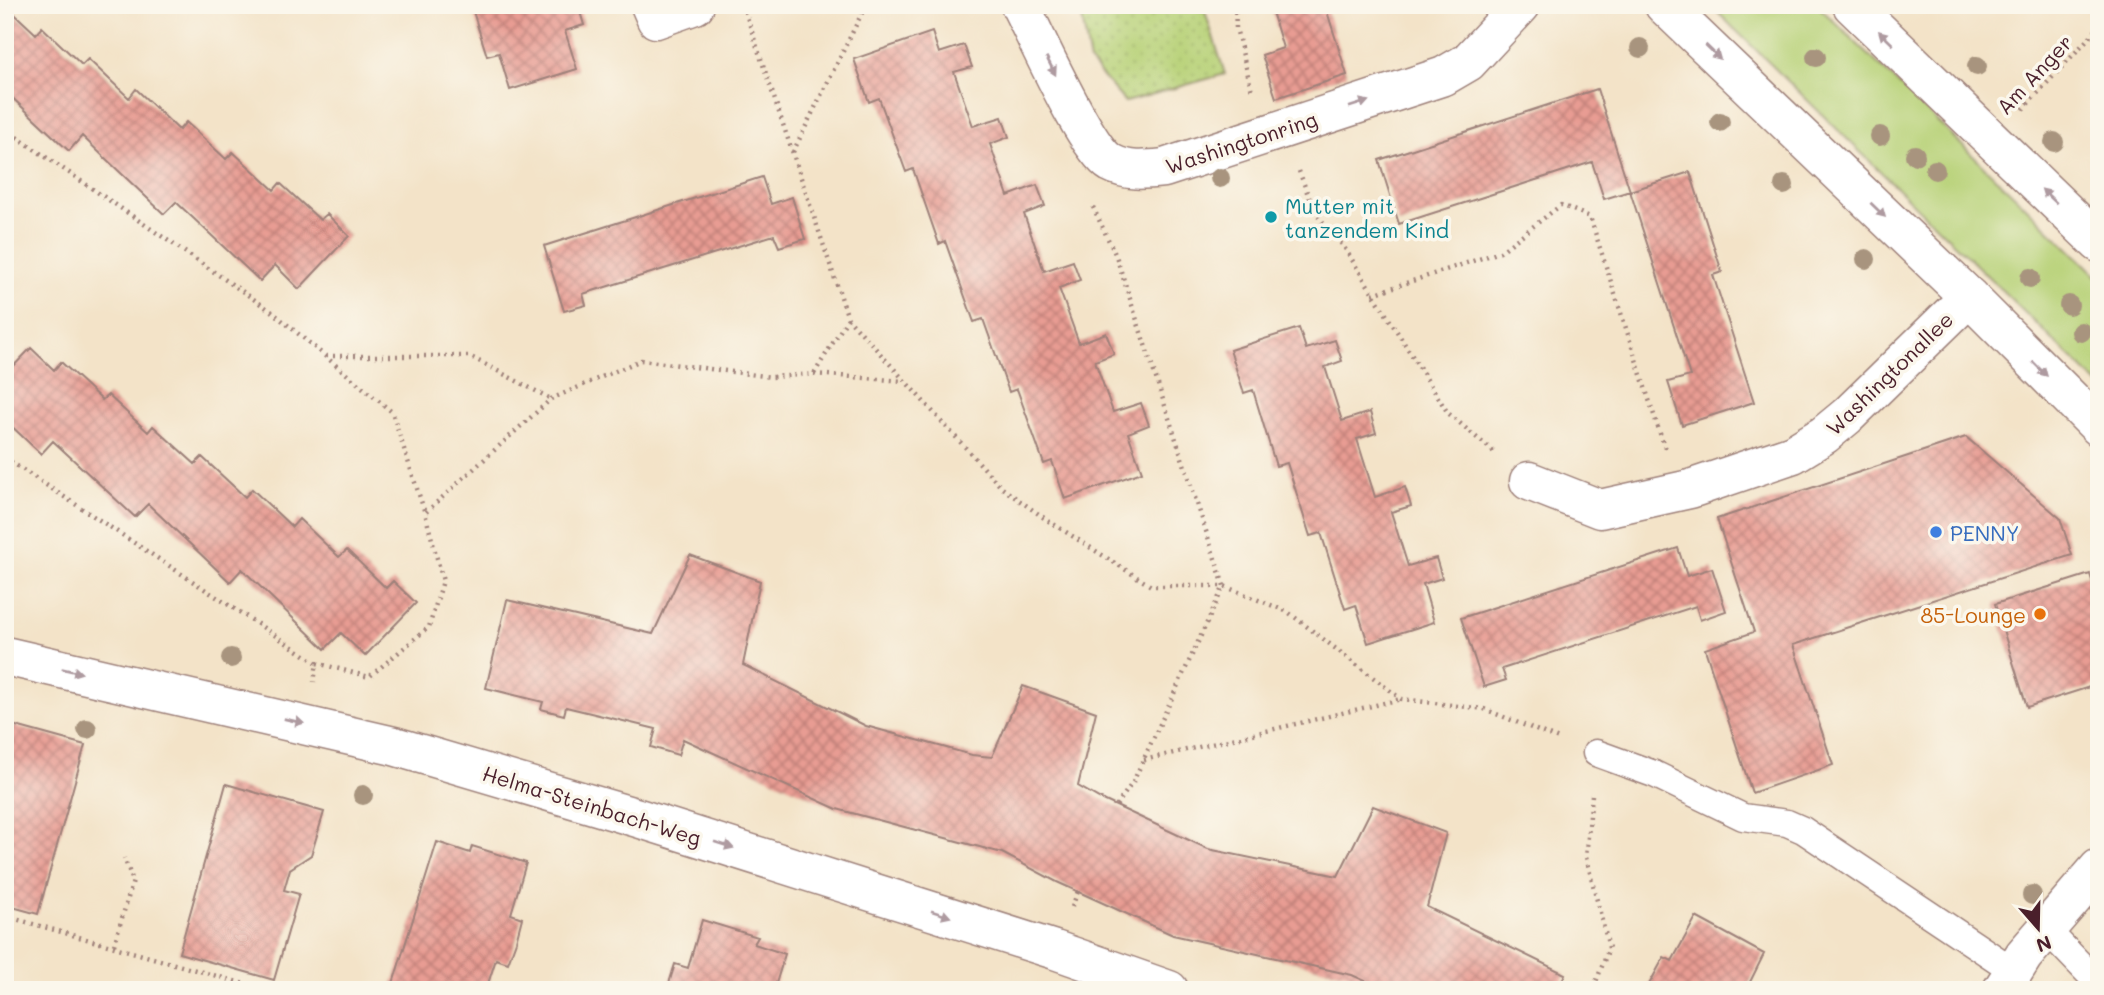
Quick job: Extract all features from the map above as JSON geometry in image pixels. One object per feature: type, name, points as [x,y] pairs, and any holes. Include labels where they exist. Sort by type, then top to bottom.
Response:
[{"type":"street","points":[[650,5],[656,19],[695,5]]},
{"type":"street","points":[[1020,5],[1090,139],[1110,162]]},
{"type":"street","name":"Washingtonring","points":[[1110,162],[1135,171],[1164,168],[1444,76],[1468,62],[1521,5]]},
{"type":"street","name":"Washingtonallee","points":[[1664,5],[1969,297],[2099,427]]},
{"type":"street","points":[[1852,5],[2099,243]]},
{"type":"street","name":"Washingtonallee","points":[[1529,481],[1600,509],[1678,491],[1793,454],[1807,447],[1847,416],[1969,297]]},
{"type":"street","name":"Helma-Steinbach-Weg","points":[[5,656],[394,746],[591,803],[1042,946],[1169,990]]},
{"type":"street","points":[[2008,980],[2024,955],[2099,868]]},
{"type":"lane","points":[[1596,753],[1654,774],[1742,817],[1787,823],[1803,830],[2008,980]]},
{"type":"lane","points":[[2046,929],[2099,984]]},
{"type":"path","points":[[743,5],[848,318],[1002,488],[1151,586],[1224,586],[1288,612],[1401,699]]},
{"type":"path","points":[[793,153],[866,5]]},
{"type":"path","points":[[1235,5],[1236,28],[1273,132],[1315,213],[1344,247],[1448,413],[1529,481]]},
{"type":"path","name":"Am Anger","points":[[1992,142],[2099,27]]},
{"type":"path","points":[[5,129],[271,311],[391,412],[425,513],[443,582],[429,627],[369,677],[317,663],[5,458]]},
{"type":"path","points":[[1110,162],[1089,199],[1116,256],[1224,586],[1144,760],[1116,806]]},
{"type":"path","points":[[1373,294],[1500,252],[1561,205],[1590,217],[1678,491]]},
{"type":"path","points":[[814,374],[848,318]]},
{"type":"path","points":[[326,356],[468,356],[551,400]]},
{"type":"path","points":[[425,513],[551,400],[641,360],[772,377],[814,374],[905,381]]},
{"type":"path","points":[[306,724],[317,663]]},
{"type":"path","points":[[1144,760],[1401,699],[1484,709],[1596,753],[1586,857],[1609,948],[1593,990]]},
{"type":"path","points":[[114,946],[133,881],[124,858]]},
{"type":"path","points":[[5,916],[265,990]]},
{"type":"green space","points":[[1089,5],[1203,5],[1225,74],[1125,102],[1090,62],[1082,17]]},
{"type":"green space","points":[[1710,5],[1817,5],[2099,278],[2099,385]]},
{"type":"building","points":[[5,5],[36,34],[42,27],[82,65],[88,59],[129,98],[136,89],[179,130],[186,122],[226,159],[233,152],[274,190],[280,183],[320,220],[327,214],[349,236],[299,289],[275,265],[260,281],[176,202],[164,214],[82,136],[69,151],[5,91]]},
{"type":"building","points":[[471,5],[548,5],[551,14],[578,5],[584,25],[565,31],[577,69],[510,90],[499,53],[487,56]]},
{"type":"building","points":[[1270,5],[1325,5],[1347,75],[1276,98],[1262,55],[1283,48]]},
{"type":"building","points":[[932,32],[939,53],[964,45],[972,67],[954,72],[973,126],[1002,117],[1009,137],[990,144],[1008,196],[1037,185],[1045,206],[1024,214],[1044,271],[1073,261],[1080,280],[1059,288],[1079,343],[1106,333],[1114,354],[1095,361],[1113,412],[1141,403],[1149,425],[1128,433],[1142,472],[1065,499],[1052,461],[1044,464],[1017,389],[1009,392],[983,319],[974,322],[945,241],[939,244],[913,169],[906,172],[879,98],[869,102],[854,59]]},
{"type":"building","points":[[1597,89],[1630,191],[1604,199],[1592,162],[1399,224],[1379,160]]},
{"type":"building","points":[[1690,172],[1722,272],[1713,275],[1754,402],[1682,425],[1668,382],[1690,376],[1630,191]]},
{"type":"building","points":[[762,177],[771,204],[792,197],[805,239],[779,247],[774,235],[583,294],[586,305],[564,311],[544,246]]},
{"type":"building","points":[[1299,328],[1306,349],[1335,340],[1342,361],[1325,367],[1342,421],[1370,412],[1376,433],[1357,439],[1375,497],[1405,487],[1411,506],[1391,512],[1408,566],[1436,558],[1442,578],[1423,584],[1434,622],[1368,643],[1356,605],[1345,609],[1321,533],[1310,536],[1287,463],[1276,466],[1253,390],[1244,393],[1230,350]]},
{"type":"building","points":[[31,348],[54,370],[61,362],[102,400],[108,395],[148,432],[153,426],[195,464],[202,457],[245,497],[252,489],[292,527],[299,519],[339,557],[347,550],[386,588],[393,581],[416,603],[365,656],[341,633],[325,649],[242,569],[230,582],[148,504],[135,517],[53,441],[41,454],[5,420],[5,375]]},
{"type":"building","points":[[1966,437],[2060,518],[2072,555],[1793,645],[1833,765],[1752,793],[1705,649],[1754,632],[1717,519]]},
{"type":"building","points":[[1678,548],[1687,576],[1712,568],[1726,611],[1700,620],[1696,606],[1502,669],[1506,680],[1484,687],[1461,618]]},
{"type":"building","points":[[690,555],[760,581],[743,665],[866,726],[972,755],[992,757],[1023,686],[1096,712],[1078,786],[1208,849],[1338,876],[1373,806],[1446,833],[1427,907],[1565,974],[1558,990],[1385,990],[1352,975],[1173,935],[1057,882],[1002,853],[837,809],[683,739],[678,755],[651,747],[656,729],[566,707],[564,715],[541,709],[543,702],[486,688],[507,600],[653,634]]},
{"type":"building","points":[[2090,574],[2099,604],[2099,684],[2027,707],[1995,604]]},
{"type":"building","points":[[5,723],[85,745],[38,914],[5,905]]},
{"type":"building","points":[[226,784],[324,812],[311,855],[290,869],[284,890],[299,894],[274,980],[179,953]]},
{"type":"building","points":[[437,842],[470,853],[472,846],[526,863],[511,914],[522,918],[516,941],[508,963],[496,959],[486,990],[391,990]]},
{"type":"building","points":[[1696,917],[1764,954],[1746,990],[1646,990],[1664,957],[1672,961]]},
{"type":"building","points":[[702,920],[758,937],[754,944],[785,954],[774,990],[667,990],[675,964],[688,968]]},
{"type":"place","name":"Mutter mit tanzendem Kind","points":[[1271,217]]},
{"type":"place","name":"PENNY","points":[[1936,532]]},
{"type":"place","name":"85-Lounge","points":[[2040,614]]}]
